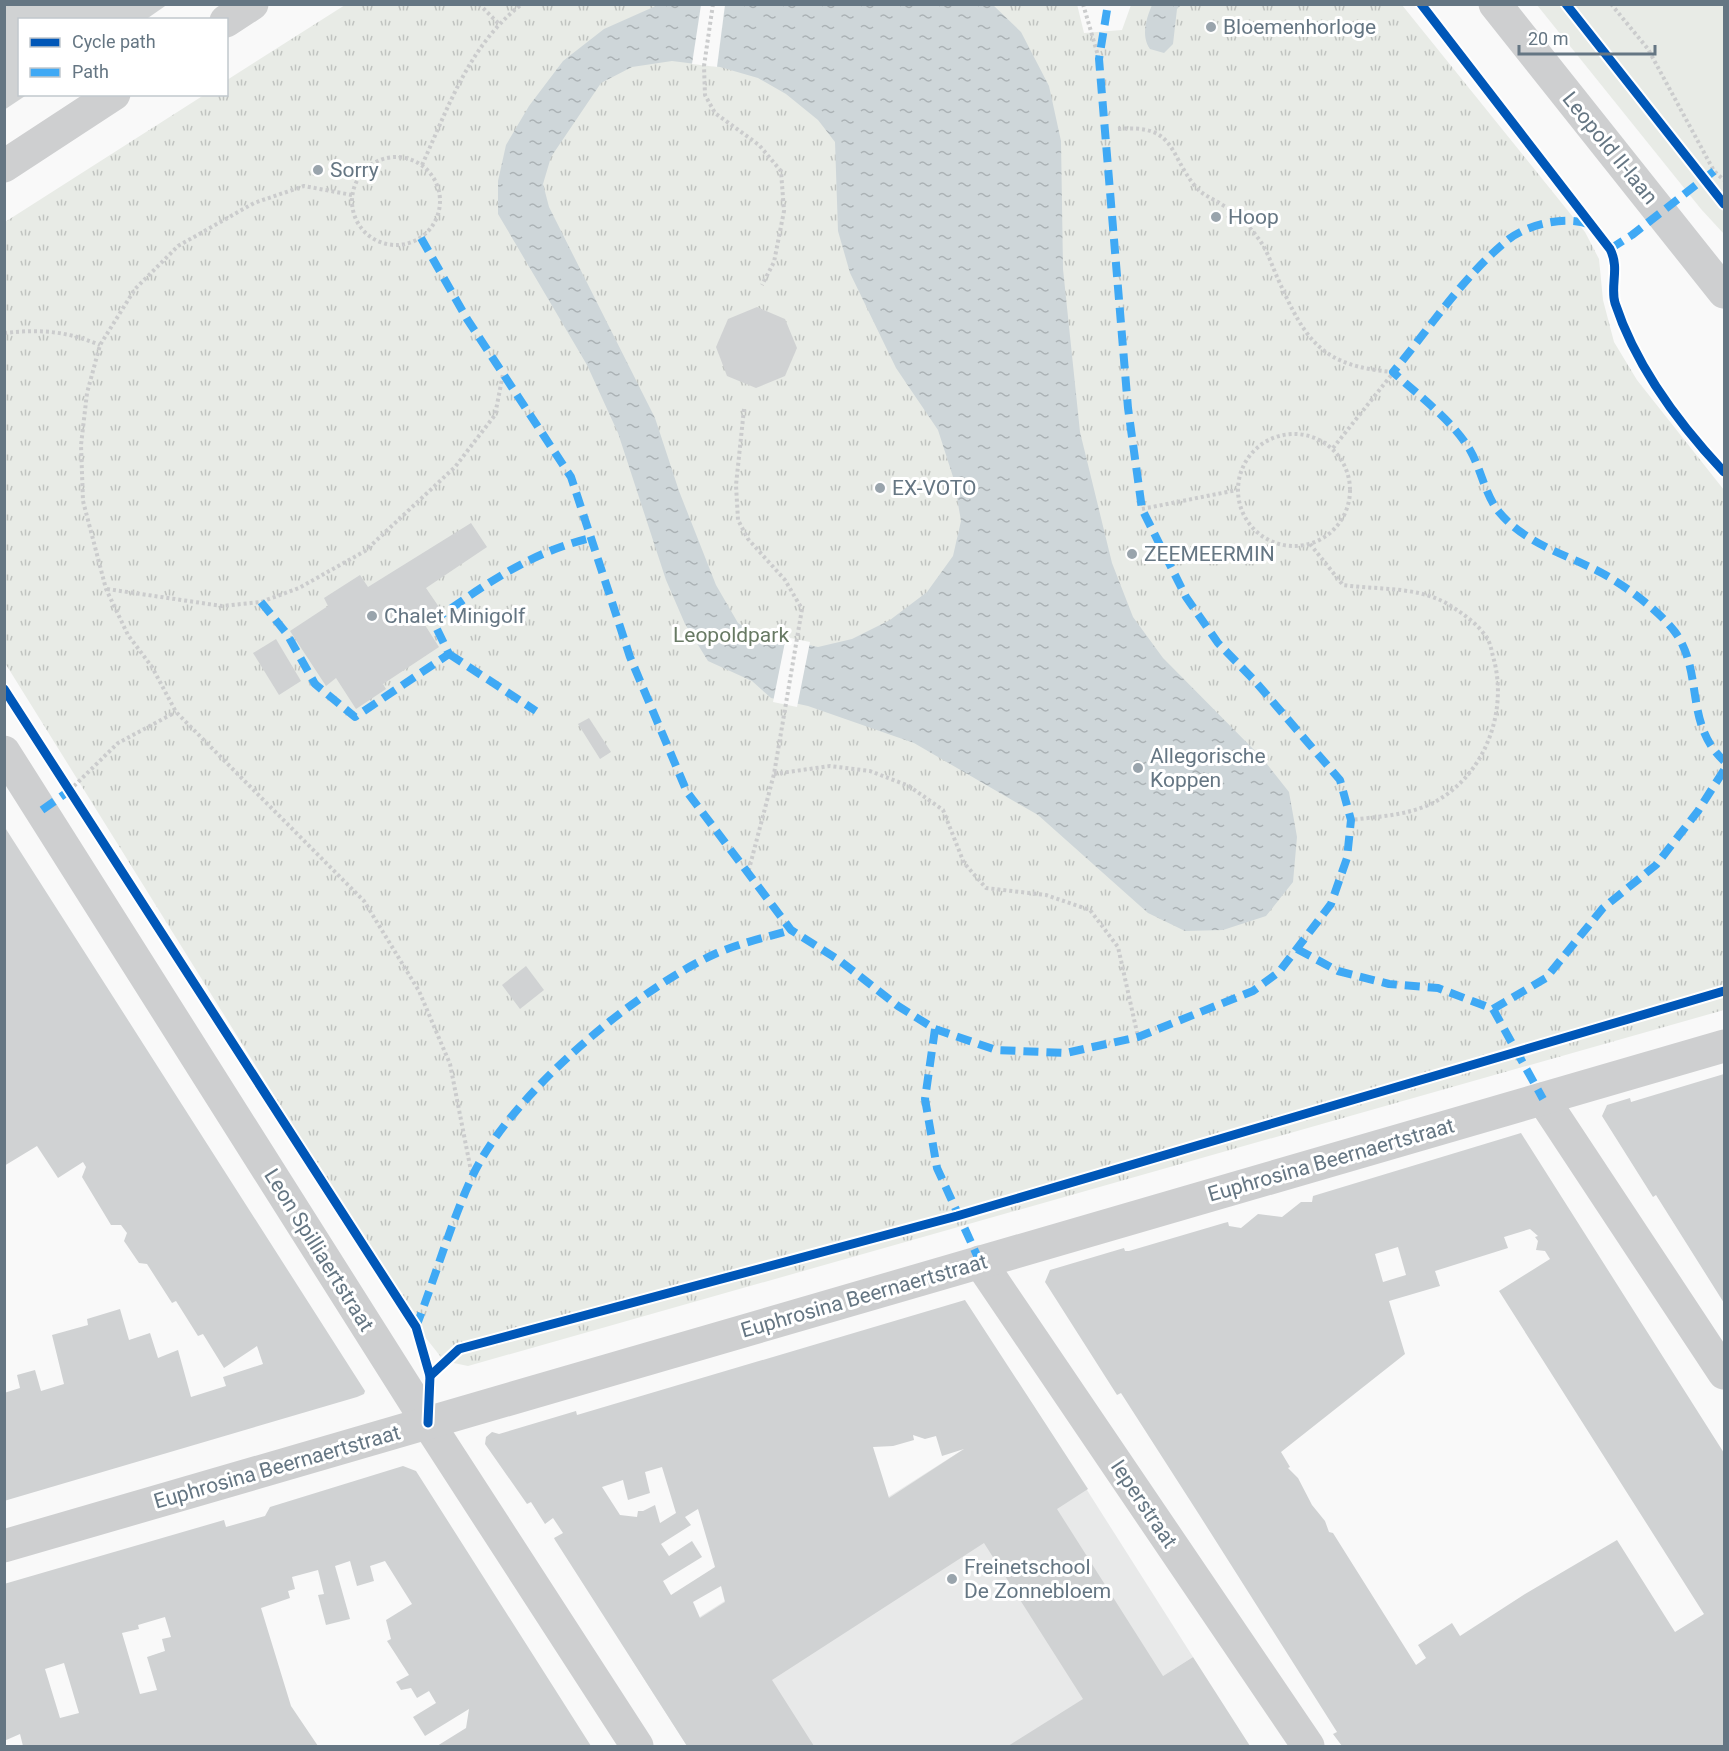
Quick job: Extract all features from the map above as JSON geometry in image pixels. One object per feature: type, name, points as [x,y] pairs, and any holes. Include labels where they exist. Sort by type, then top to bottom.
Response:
[{"type":"street","points":[[228,20],[252,4]]},
{"type":"street","name":"Leopold II-laan","points":[[1495,4],[1725,292]]},
{"type":"street","points":[[4,166],[111,96]]},
{"type":"street","name":"Leon Spilliaertstraat","points":[[4,752],[428,1423],[637,1746]]},
{"type":"street","name":"Euphrosina Beernaertstraat","points":[[4,1546],[1725,1046]]},
{"type":"street","points":[[1543,1099],[1725,1373]]},
{"type":"street","name":"Ieperstraat","points":[[980,1262],[1308,1746]]},
{"type":"path","points":[[479,4],[498,23]]},
{"type":"path","points":[[422,165],[463,74],[498,23],[522,4]]},
{"type":"path","points":[[713,4],[704,66],[705,95],[715,113],[759,145],[781,171],[784,211],[774,262],[762,285]]},
{"type":"path","points":[[1083,4],[1099,59]]},
{"type":"path","points":[[1611,4],[1648,49],[1714,171],[1725,180]]},
{"type":"path","points":[[1118,129],[1135,128],[1157,134],[1174,148],[1188,177],[1200,192],[1239,216],[1260,240],[1303,329],[1332,358],[1360,369],[1393,372],[1333,448]]},
{"type":"path","points":[[393,157],[408,158],[422,165],[433,176],[439,190],[440,207],[436,221],[426,233],[413,241],[389,244],[375,240],[362,230],[352,211],[352,195],[356,181],[365,168],[378,160],[393,157]]},
{"type":"path","points":[[352,195],[304,186],[254,204],[178,246],[135,289],[100,345],[87,393],[81,446],[82,501],[106,589],[128,635],[152,667],[176,712],[364,901],[419,991],[450,1064],[472,1176]]},
{"type":"path","points":[[4,333],[27,330],[70,333],[100,345]]},
{"type":"path","points":[[106,589],[222,606],[261,602],[299,588],[365,551],[455,467],[495,415],[503,374]]},
{"type":"path","points":[[744,409],[736,486],[738,519],[748,539],[785,580],[802,609],[774,774],[748,873]]},
{"type":"path","points":[[1287,433],[1304,434],[1320,439],[1333,448],[1345,464],[1350,483],[1349,503],[1341,521],[1327,535],[1310,544],[1292,547],[1275,543],[1260,535],[1248,523],[1240,507],[1237,490],[1239,473],[1246,458],[1257,446],[1287,433]]},
{"type":"path","points":[[1142,509],[1237,490]]},
{"type":"path","points":[[1310,544],[1343,585],[1416,591],[1445,603],[1470,620],[1489,640],[1497,673],[1498,705],[1490,739],[1473,771],[1443,798],[1408,813],[1351,820]]},
{"type":"path","points":[[69,791],[118,742],[176,712]]},
{"type":"path","points":[[774,774],[830,766],[870,771],[909,786],[943,810],[964,863],[986,888],[1046,895],[1090,910],[1118,947],[1138,1037]]},
{"type":"shaded area","name":"Freinetschool De Zonnebloem","points":[[1033,1405],[1193,1657],[1053,1746],[687,1746],[632,1660]]},
{"type":"green space","name":"Leopoldpark","points":[[1077,4],[1084,33],[1122,30],[1131,5],[1402,5],[1585,232],[1599,259],[1603,300],[1614,342],[1637,380],[1724,490],[1724,1010],[468,1366],[444,1361],[422,1333],[5,663],[5,222],[202,96],[228,96],[228,79],[345,5]]},
{"type":"green space","points":[[1537,5],[1724,5],[1724,234],[1701,209]]},
{"type":"water","points":[[658,5],[993,5],[1021,32],[1049,86],[1061,141],[1063,269],[1080,432],[1112,563],[1133,617],[1163,658],[1263,759],[1289,792],[1297,837],[1293,882],[1266,916],[1223,930],[1185,931],[1148,913],[1038,815],[914,743],[808,706],[771,698],[752,681],[708,661],[685,624],[666,580],[618,433],[587,365],[498,214],[498,181],[506,145],[529,106],[563,61],[604,29]],"holes":[[[672,61],[720,67],[758,78],[786,94],[818,120],[835,142],[838,231],[850,273],[896,368],[938,430],[954,480],[961,521],[953,556],[927,592],[890,620],[852,639],[818,647],[754,633],[738,623],[716,585],[679,491],[655,418],[549,207],[543,184],[551,157],[601,83],[632,67]]]},
{"type":"water","points":[[1152,5],[1181,5],[1177,9],[1173,44],[1164,53],[1150,49],[1147,44],[1146,22]]},
{"type":"pier","points":[[701,5],[725,5],[717,67],[692,64]]},
{"type":"pier","points":[[786,637],[810,642],[797,707],[773,702]]},
{"type":"building","points":[[4,4],[168,4],[148,18],[18,18],[18,96],[25,96],[4,110]]},
{"type":"building","points":[[757,307],[785,319],[797,348],[785,376],[756,388],[727,376],[716,347],[728,319]]},
{"type":"building","name":"Chalet Minigolf","points":[[471,523],[487,547],[426,588],[441,610],[423,622],[439,647],[383,684],[386,689],[356,709],[336,678],[326,686],[290,631],[328,606],[324,598],[360,575],[368,587]]},
{"type":"building","points":[[276,639],[301,681],[279,695],[253,653]]},
{"type":"building","points":[[589,718],[611,752],[600,759],[578,724]]},
{"type":"building","points":[[4,826],[365,1391],[357,1397],[4,1501],[4,1393],[20,1388],[17,1375],[35,1370],[41,1391],[64,1384],[52,1335],[88,1325],[87,1319],[120,1309],[129,1340],[150,1333],[158,1358],[178,1350],[191,1397],[226,1386],[223,1377],[263,1364],[257,1346],[224,1368],[203,1334],[198,1336],[176,1301],[172,1303],[147,1264],[139,1263],[124,1241],[127,1233],[121,1225],[111,1225],[82,1177],[86,1167],[83,1162],[58,1178],[37,1146],[4,1166]]},
{"type":"building","points":[[526,966],[544,990],[520,1009],[502,985]]},
{"type":"building","points":[[1724,1074],[1724,1303],[1656,1195],[1653,1197],[1602,1116],[1607,1105],[1630,1098],[1631,1102]]},
{"type":"building","points":[[1521,1133],[1724,1453],[1724,1746],[1342,1746],[1333,1734],[1337,1732],[1200,1516],[1121,1393],[1117,1395],[1045,1282],[1050,1270],[1124,1248],[1125,1251],[1129,1251],[1228,1222],[1229,1226],[1241,1228],[1258,1214],[1282,1217],[1301,1202],[1312,1202],[1313,1196]],"holes":[[[1530,1229],[1538,1236],[1535,1237],[1538,1241],[1536,1250],[1545,1251],[1550,1259],[1499,1291],[1704,1614],[1675,1632],[1617,1540],[1525,1594],[1460,1636],[1452,1623],[1418,1645],[1426,1658],[1416,1665],[1333,1533],[1329,1532],[1325,1521],[1312,1505],[1298,1478],[1288,1468],[1290,1467],[1281,1452],[1405,1354],[1389,1301],[1440,1286],[1435,1271],[1508,1248],[1504,1237]],[[1398,1247],[1406,1275],[1383,1282],[1375,1254]]]},
{"type":"building","points":[[965,1300],[1088,1489],[1057,1509],[1163,1676],[1193,1657],[1250,1746],[1008,1746],[1083,1699],[984,1543],[772,1680],[814,1746],[687,1746],[555,1540],[554,1538],[563,1533],[553,1518],[545,1524],[531,1502],[527,1504],[485,1444],[486,1437],[492,1432],[499,1434],[576,1411],[577,1415]],"holes":[[[913,1435],[925,1439],[936,1436],[942,1456],[964,1449],[889,1498],[873,1447],[893,1446],[914,1440]],[[662,1467],[676,1513],[660,1523],[655,1505],[638,1511],[637,1517],[620,1515],[602,1487],[623,1480],[628,1500],[650,1493],[645,1472]],[[698,1509],[715,1567],[671,1595],[663,1581],[702,1557],[692,1541],[669,1556],[661,1544],[691,1525],[685,1517]],[[721,1586],[725,1602],[700,1618],[693,1602]]]},
{"type":"building","points":[[403,1466],[416,1471],[591,1746],[437,1746],[466,1728],[469,1709],[425,1736],[413,1717],[436,1703],[429,1691],[417,1698],[411,1688],[401,1690],[396,1682],[409,1675],[387,1641],[391,1639],[386,1620],[412,1604],[385,1561],[370,1566],[374,1581],[357,1586],[350,1561],[335,1566],[350,1619],[326,1625],[318,1595],[324,1594],[318,1570],[292,1577],[295,1589],[288,1591],[290,1598],[261,1608],[291,1706],[318,1746],[23,1746],[20,1734],[4,1741],[4,1584],[224,1520],[226,1527],[265,1516],[270,1507]],"holes":[[[165,1617],[171,1637],[162,1639],[165,1651],[147,1657],[157,1690],[140,1694],[122,1633],[139,1629],[138,1625]],[[64,1663],[79,1713],[60,1718],[45,1669]]]},
{"type":"marked path","points":[[421,238],[467,319],[571,477],[630,657],[687,792],[791,930],[839,960],[898,1006],[935,1029],[996,1050],[1066,1053],[1138,1037],[1253,991],[1279,972],[1331,904],[1347,858],[1351,820],[1340,780],[1254,680],[1218,643],[1186,597],[1142,509],[1128,408],[1099,59],[1108,4]]},
{"type":"marked path","points":[[1610,249],[1632,235],[1714,171]]},
{"type":"marked path","points":[[1588,224],[1569,221],[1547,223],[1527,229],[1509,239],[1462,285],[1393,372],[1463,439],[1474,457],[1494,505],[1509,522],[1531,539],[1614,580],[1637,596],[1668,623],[1684,648],[1704,731],[1724,761]]},
{"type":"marked path","points":[[261,602],[287,634],[315,684],[355,717],[449,654],[433,621],[489,583],[527,561],[591,538]]},
{"type":"marked path","points":[[449,654],[536,711]]},
{"type":"marked path","points":[[1297,949],[1338,971],[1389,984],[1438,988],[1493,1009],[1546,978],[1603,908],[1656,865],[1698,811],[1724,770]]},
{"type":"marked path","points":[[42,810],[69,791]]},
{"type":"marked path","points":[[416,1327],[472,1177],[490,1146],[514,1113],[544,1080],[614,1018],[685,970],[726,949],[791,930]]},
{"type":"marked path","points":[[1493,1009],[1543,1099]]},
{"type":"marked path","points":[[935,1029],[925,1099],[937,1168],[980,1262]]},
{"type":"cycle path","points":[[1421,4],[1610,249],[1615,270],[1615,303],[1634,350],[1675,414],[1724,472]]},
{"type":"cycle path","points":[[1566,4],[1724,204]]},
{"type":"cycle path","points":[[4,689],[416,1327],[430,1376],[428,1423]]},
{"type":"cycle path","points":[[430,1376],[459,1349],[957,1216],[1724,991]]},
{"type":"place","name":"Bloemenhorloge","points":[[1211,27]]},
{"type":"place","name":"Sorry","points":[[318,170]]},
{"type":"place","name":"Hoop","points":[[1216,217]]},
{"type":"place","name":"EX-VOTO","points":[[880,488]]},
{"type":"place","name":"ZEEMEERMIN","points":[[1132,554]]},
{"type":"place","name":"Chalet Minigolf","points":[[372,616]]},
{"type":"place","name":"Allegorische Koppen","points":[[1138,768]]},
{"type":"place","name":"Freinetschool De Zonnebloem","points":[[952,1579]]}]
